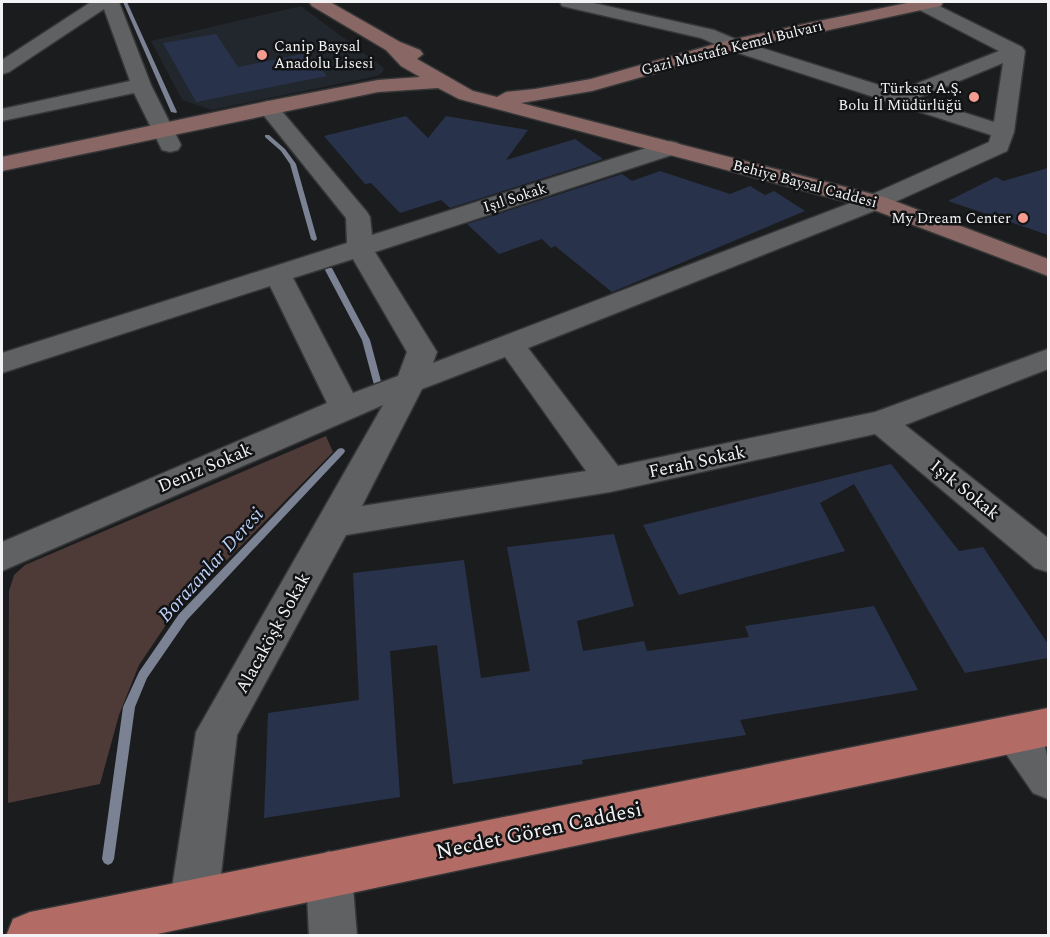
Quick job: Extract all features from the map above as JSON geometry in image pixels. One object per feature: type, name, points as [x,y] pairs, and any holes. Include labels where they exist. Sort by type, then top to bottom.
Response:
[{"type":"main road","points":[[318,2],[393,46],[483,84],[583,121]]},
{"type":"main road","name":"Gazi Mustafa Kemal Bulvarı","points":[[663,45],[856,2]]},
{"type":"main road","name":"Gazi Mustafa Kemal Bulvarı","points":[[275,114],[415,96],[483,84],[575,89],[733,45],[926,2]]},
{"type":"main road","points":[[393,46],[408,62],[438,81]]},
{"type":"main road","points":[[2,164],[166,137],[275,114],[378,86],[404,73],[408,62]]},
{"type":"main road","points":[[378,86],[438,81],[483,84]]},
{"type":"main road","points":[[532,87],[583,121]]},
{"type":"main road","points":[[575,89],[572,104],[583,121]]},
{"type":"main road","name":"Behiye Baysal Caddesi","points":[[583,121],[670,148],[875,202],[1048,268]]},
{"type":"main road","points":[[2,183],[166,137]]},
{"type":"main road","name":"Necdet Gören Caddesi","points":[[30,936],[1033,730]]},
{"type":"street","points":[[2,68],[102,2]]},
{"type":"street","points":[[110,2],[141,85],[166,137]]},
{"type":"street","points":[[568,2],[707,34],[733,45],[1003,132],[1016,51]]},
{"type":"street","points":[[926,2],[1016,51]]},
{"type":"street","points":[[897,99],[1016,51]]},
{"type":"street","points":[[2,115],[141,85]]},
{"type":"street","points":[[275,114],[358,217],[360,248]]},
{"type":"street","name":"Deniz Sokak","points":[[2,557],[345,408],[875,202],[999,147],[1003,132]]},
{"type":"street","name":"Işıl Sokak","points":[[2,363],[670,148]]},
{"type":"street","name":"Alacaköşk Sokak","points":[[194,901],[217,732],[335,523],[410,384],[422,352],[360,248]]},
{"type":"street","points":[[278,274],[345,408]]},
{"type":"street","points":[[511,345],[610,480]]},
{"type":"street","name":"Ferah Sokak","points":[[335,523],[610,480],[881,422],[1048,358]]},
{"type":"street","name":"Işık Sokak","points":[[881,422],[1048,558]]},
{"type":"street","points":[[1033,730],[1048,777]]},
{"type":"street","points":[[329,874],[333,936]]},
{"type":"shaded area","name":"Canip Baysal Anadolu Lisesi","points":[[301,6],[384,68],[383,72],[377,76],[212,110],[182,100],[151,41]]},
{"type":"shaded area","points":[[326,436],[333,452],[172,616],[139,665],[119,715],[100,784],[8,803],[9,591],[14,575],[25,565]]},
{"type":"building","points":[[216,34],[238,67],[302,54],[311,57],[327,76],[196,102],[163,43]]},
{"type":"building","points":[[406,116],[428,138],[446,116],[528,130],[506,160],[575,139],[603,159],[450,208],[441,200],[400,213],[371,183],[365,184],[324,136]]},
{"type":"building","name":"My Dream Center","points":[[1048,168],[1048,235],[948,201],[996,177],[1003,181]]},
{"type":"building","points":[[660,171],[730,194],[750,186],[765,195],[774,191],[805,211],[612,292],[555,246],[551,248],[542,239],[499,254],[467,224],[622,174],[632,181]]},
{"type":"building","points":[[891,464],[959,551],[983,547],[1048,644],[1048,658],[965,673],[854,484],[820,503],[845,551],[679,595],[643,525]]},
{"type":"building","points":[[614,534],[634,606],[577,621],[583,651],[644,641],[647,651],[749,637],[745,626],[874,606],[918,690],[740,720],[746,735],[582,760],[583,764],[453,784],[437,645],[390,651],[400,797],[264,818],[268,713],[359,700],[353,573],[464,560],[481,678],[530,671],[507,547]]},
{"type":"waterway","name":"Borazanlar Deresi","points":[[125,2],[174,112]]},
{"type":"waterway","name":"Borazanlar Deresi","points":[[267,136],[283,150],[293,164],[314,239]]},
{"type":"waterway","name":"Borazanlar Deresi","points":[[329,270],[366,340],[378,385]]},
{"type":"waterway","name":"Borazanlar Deresi","points":[[108,859],[129,707],[143,675],[183,617],[341,451]]},
{"type":"place","name":"Canip Baysal Anadolu Lisesi","points":[[262,55]]},
{"type":"place","name":"Türksat A.Ş. Bolu İl Müdürlüğü","points":[[974,97]]},
{"type":"place","name":"My Dream Center","points":[[1023,218]]}]
